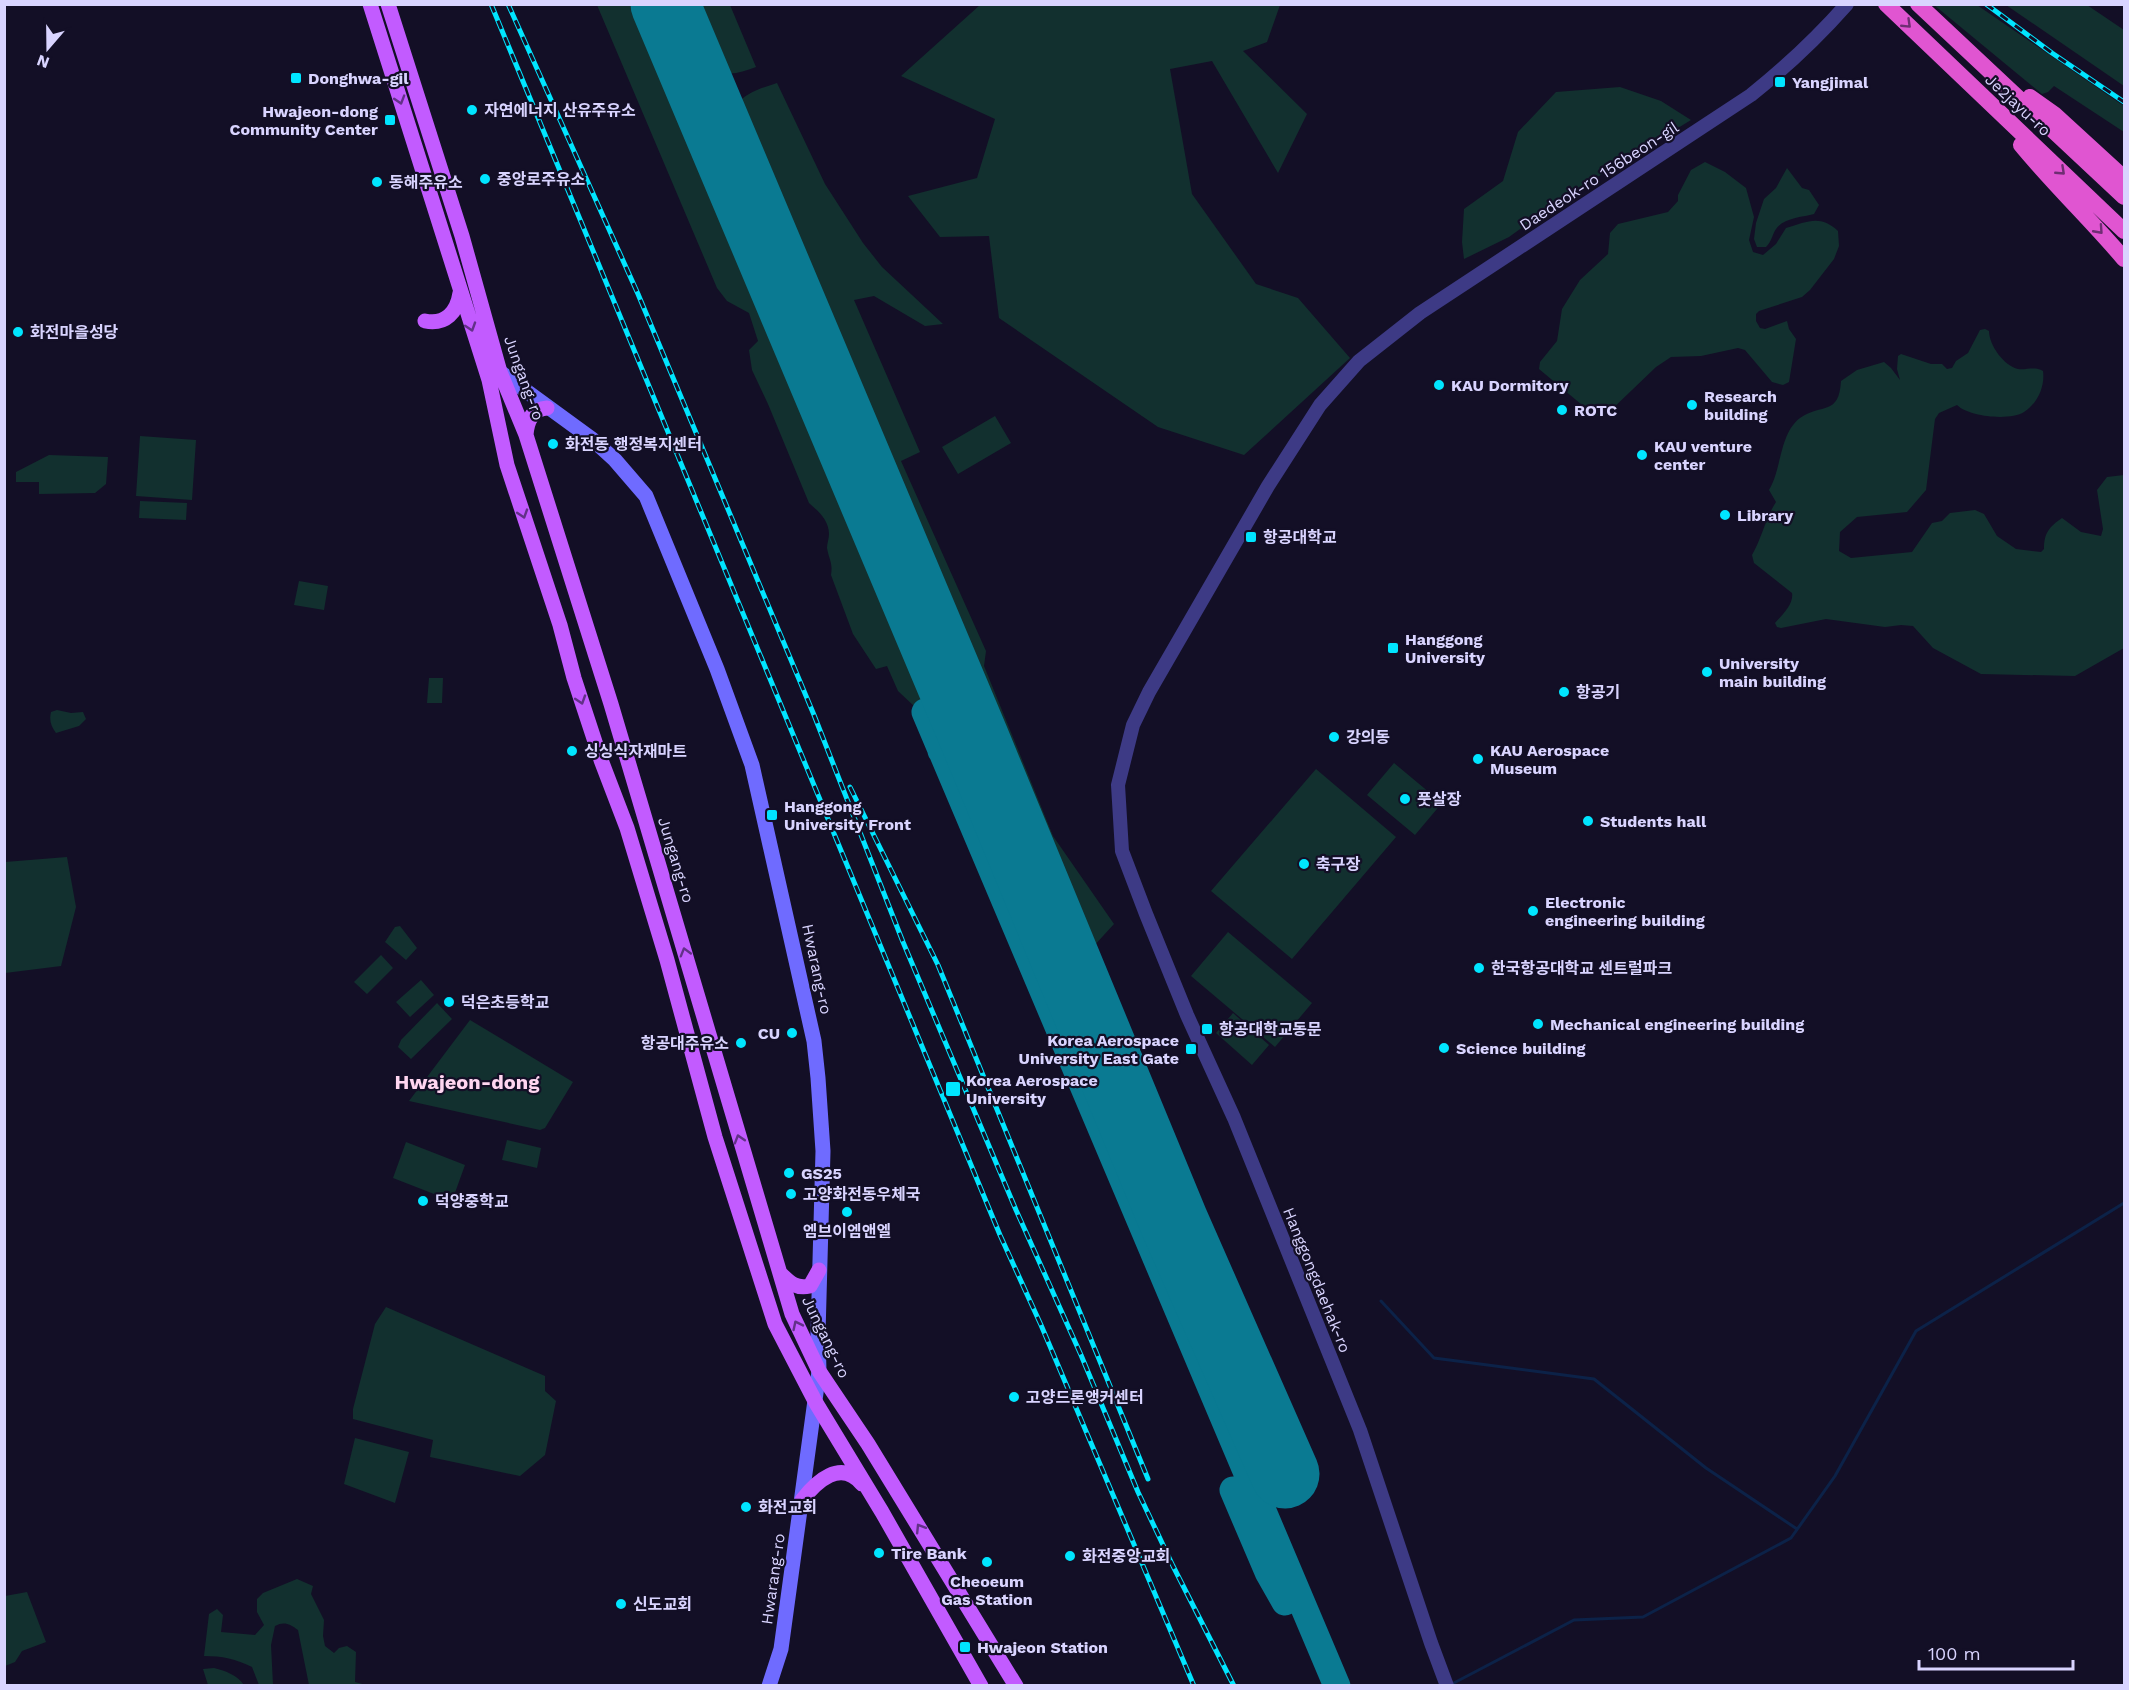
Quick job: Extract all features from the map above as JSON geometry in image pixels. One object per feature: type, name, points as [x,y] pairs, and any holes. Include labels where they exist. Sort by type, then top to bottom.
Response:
[{"type":"highway","name":"Je2jayu-ro","points":[[1886,4],[2124,231]]},
{"type":"highway","name":"Je2jayu-ro","points":[[1918,4],[2124,197]]},
{"type":"highway","points":[[1973,56],[2054,114],[2124,178]]},
{"type":"highway","points":[[1977,91],[2043,171],[2124,259]]},
{"type":"main road","name":"Jungang-ro","points":[[370,4],[489,380],[507,465],[560,625],[574,678],[601,760],[627,828],[667,960],[715,1137],[775,1324],[816,1403],[981,1686]]},
{"type":"main road","name":"Jungang-ro","points":[[388,4],[462,236],[500,372],[526,435],[611,704],[792,1314],[819,1371],[868,1444],[1016,1686]]},
{"type":"main road","points":[[425,321],[437,322],[452,315],[458,305],[460,292]]},
{"type":"main road","name":"Hwarang-ro","points":[[481,358],[592,439],[615,460],[646,496],[717,669],[752,765],[816,1054],[823,1151],[819,1270],[819,1371],[781,1649],[769,1686]]},
{"type":"main road","points":[[526,435],[528,421],[533,413],[547,408]]},
{"type":"main road","points":[[781,1274],[795,1286],[802,1288],[810,1286],[819,1270]]},
{"type":"main road","points":[[802,1500],[824,1478],[837,1473],[858,1479],[870,1494]]},
{"type":"street","name":"Daedeok-ro 156beon-gil","points":[[1146,914],[1122,851],[1118,785],[1133,725],[1149,692],[1268,486],[1320,405],[1359,361],[1420,313],[1751,95],[1787,66],[1824,31],[1847,4]]},
{"type":"street","name":"Hanggongdaehak-ro","points":[[1146,914],[1187,1015],[1234,1118],[1360,1430],[1447,1686]]},
{"type":"green space","points":[[597,5],[651,5],[950,714],[936,717],[930,703],[915,707],[898,691],[887,666],[876,669],[853,634],[831,575],[827,548],[829,529],[822,516],[809,503],[752,370],[749,350],[758,341],[749,313],[727,301],[717,288]]},
{"type":"green space","points":[[684,5],[730,5],[756,67],[742,72],[724,73],[707,62]]},
{"type":"green space","points":[[980,5],[1280,5],[1267,42],[1243,51],[1307,114],[1278,173],[1212,61],[1170,69],[1192,194],[1256,284],[1298,298],[1350,358],[1244,455],[1158,427],[999,318],[989,236],[940,237],[908,196],[977,178],[995,119],[901,76]]},
{"type":"green space","points":[[1934,5],[1977,5],[2124,106],[2124,132],[2054,86],[2042,94]]},
{"type":"green space","points":[[2006,5],[2087,5],[2124,30],[2124,86]]},
{"type":"green space","points":[[777,83],[825,184],[863,243],[882,267],[943,324],[925,326],[874,296],[854,300],[920,452],[901,461],[986,651],[984,666],[1053,836],[1114,924],[1092,948],[1080,952],[734,125],[734,115],[740,101],[753,92]]},
{"type":"green space","points":[[1620,87],[1661,101],[1691,120],[1563,198],[1509,237],[1464,259],[1462,242],[1464,209],[1503,181],[1518,132],[1556,92]]},
{"type":"green space","points":[[1705,162],[1725,172],[1746,188],[1754,217],[1749,240],[1753,252],[1763,255],[1776,244],[1786,228],[1807,222],[1819,221],[1838,231],[1839,246],[1834,259],[1810,290],[1802,297],[1756,314],[1756,321],[1760,328],[1765,329],[1787,321],[1796,339],[1789,382],[1783,385],[1772,382],[1745,350],[1738,348],[1701,356],[1671,357],[1656,367],[1608,413],[1600,416],[1594,415],[1539,369],[1540,362],[1557,341],[1562,309],[1580,280],[1608,254],[1610,233],[1618,224],[1668,212],[1678,201],[1678,195],[1691,170]]},
{"type":"green space","points":[[1787,168],[1802,188],[1809,190],[1819,205],[1814,214],[1783,222],[1776,229],[1766,247],[1757,247],[1754,239],[1756,223],[1764,199],[1776,188]]},
{"type":"green space","points":[[1980,330],[1989,331],[1994,348],[2008,364],[2018,369],[2034,368],[2043,371],[2042,388],[2037,399],[2018,415],[2000,417],[1980,415],[1957,405],[1939,413],[1935,419],[1926,490],[1907,512],[1857,517],[1840,532],[1839,551],[1851,558],[1912,552],[1932,523],[1942,521],[1950,513],[1975,510],[1984,514],[1997,536],[2016,549],[2041,552],[2044,549],[2048,531],[2062,518],[2081,532],[2101,536],[2103,529],[2097,490],[2107,477],[2124,475],[2124,648],[2075,676],[1981,674],[1933,648],[1913,626],[1885,627],[1826,619],[1777,627],[1775,623],[1789,605],[1792,593],[1754,563],[1752,555],[1776,502],[1769,490],[1784,442],[1793,425],[1800,418],[1833,404],[1840,392],[1841,381],[1857,370],[1884,362],[1900,380],[1897,369],[1898,356],[1901,354],[1931,364],[1942,364],[1947,369],[1952,368],[1956,361],[1968,353]]},
{"type":"green space","points":[[995,416],[1011,443],[958,474],[942,447]]},
{"type":"green space","points":[[140,436],[196,440],[192,500],[136,496]]},
{"type":"green space","points":[[49,455],[108,457],[106,484],[95,493],[39,494],[39,482],[16,482],[16,472]]},
{"type":"green space","points":[[140,501],[187,503],[186,520],[139,518]]},
{"type":"green space","points":[[299,581],[328,586],[324,610],[294,605]]},
{"type":"green space","points":[[429,678],[443,678],[442,703],[427,703]]},
{"type":"green space","points":[[57,710],[71,713],[83,712],[86,719],[79,726],[56,733],[50,718],[51,712]]},
{"type":"green space","name":"풋살장","points":[[1394,763],[1442,803],[1415,835],[1367,795]]},
{"type":"green space","name":"축구장","points":[[1316,769],[1396,837],[1292,959],[1211,891]]},
{"type":"green space","points":[[67,857],[76,907],[61,966],[5,973],[5,862]]},
{"type":"green space","points":[[400,926],[417,948],[406,960],[385,942],[395,927]]},
{"type":"green space","points":[[1228,932],[1312,1003],[1275,1047],[1191,976]]},
{"type":"green space","points":[[381,955],[393,968],[367,994],[354,982]]},
{"type":"green space","points":[[421,980],[434,995],[410,1017],[396,1002]]},
{"type":"green space","points":[[437,1003],[452,1019],[411,1059],[398,1047],[401,1040]]},
{"type":"green space","points":[[1233,1013],[1269,1045],[1252,1065],[1216,1033]]},
{"type":"green space","points":[[470,1020],[573,1082],[545,1128],[540,1130],[409,1101]]},
{"type":"green space","points":[[507,1140],[541,1148],[537,1168],[502,1160]]},
{"type":"green space","points":[[406,1142],[465,1165],[452,1201],[393,1178]]},
{"type":"green space","points":[[386,1307],[545,1376],[545,1391],[556,1401],[545,1455],[520,1476],[430,1457],[433,1440],[353,1419],[353,1409],[375,1324]]},
{"type":"green space","points":[[355,1438],[409,1452],[395,1503],[344,1484]]},
{"type":"green space","points":[[297,1579],[313,1586],[311,1594],[324,1620],[325,1646],[334,1653],[339,1648],[347,1646],[356,1652],[355,1682],[366,1685],[309,1685],[298,1630],[287,1624],[275,1626],[271,1645],[273,1685],[259,1685],[252,1667],[246,1664],[229,1658],[204,1656],[209,1614],[217,1609],[223,1615],[221,1632],[255,1635],[264,1625],[257,1612],[257,1599],[263,1593]]},
{"type":"green space","points":[[27,1592],[46,1642],[22,1651],[15,1662],[5,1666],[5,1596]]},
{"type":"green space","points":[[214,1668],[231,1674],[244,1685],[208,1685],[203,1669]]},
{"type":"waterway","points":[[1450,1685],[1574,1620],[1643,1617],[1791,1538],[1835,1476],[1916,1331],[2124,1203]]},
{"type":"waterway","points":[[1381,1301],[1434,1358],[1594,1379],[1706,1468],[1797,1529]]},
{"type":"taxiway","points":[[941,751],[946,736],[960,723],[961,710]]},
{"type":"taxiway","points":[[925,712],[1337,1686]]},
{"type":"taxiway","points":[[1049,1005],[1078,991]]},
{"type":"taxiway","points":[[1233,1490],[1268,1572],[1285,1602]]},
{"type":"runway","points":[[665,4],[975,740],[1174,1222],[1285,1474]]},
{"type":"railway","points":[[491,4],[1000,1235],[1041,1325],[1194,1686]]},
{"type":"railway","points":[[508,4],[638,294],[814,715],[903,942],[1016,1210],[1081,1355],[1138,1492],[1234,1686]]},
{"type":"railway","points":[[1986,4],[2124,102]]},
{"type":"railway","points":[[850,787],[938,965],[1148,1479]]},
{"type":"place","name":"Donghwa-gil","points":[[296,78]]},
{"type":"place","name":"Yangjimal","points":[[1780,82]]},
{"type":"place","name":"자연에너지 산유주유소","points":[[472,110]]},
{"type":"place","name":"Hwajeon-dong Community Center","points":[[390,120]]},
{"type":"place","name":"중앙로주유소","points":[[485,179]]},
{"type":"place","name":"동해주유소","points":[[377,182]]},
{"type":"place","name":"화전마을성당","points":[[18,332]]},
{"type":"place","name":"KAU Dormitory","points":[[1439,385]]},
{"type":"place","name":"Research building","points":[[1692,405]]},
{"type":"place","name":"ROTC","points":[[1562,410]]},
{"type":"place","name":"화전동 행정복지센터","points":[[553,444]]},
{"type":"place","name":"KAU venture center","points":[[1642,455]]},
{"type":"place","name":"Library","points":[[1725,515]]},
{"type":"place","name":"항공대학교","points":[[1251,537]]},
{"type":"place","name":"Hanggong University","points":[[1393,648]]},
{"type":"place","name":"University main building","points":[[1707,672]]},
{"type":"place","name":"항공기","points":[[1564,692]]},
{"type":"place","name":"강의동","points":[[1334,737]]},
{"type":"place","name":"싱싱식자재마트","points":[[572,751]]},
{"type":"place","name":"KAU Aerospace Museum","points":[[1478,759]]},
{"type":"place","name":"풋살장","points":[[1405,799]]},
{"type":"place","name":"Hanggong University Front","points":[[772,815]]},
{"type":"place","name":"Students hall","points":[[1588,821]]},
{"type":"place","name":"축구장","points":[[1304,864]]},
{"type":"place","name":"Electronic engineering building","points":[[1533,911]]},
{"type":"place","name":"한국항공대학교 센트럴파크","points":[[1479,968]]},
{"type":"place","name":"덕은초등학교","points":[[449,1002]]},
{"type":"place","name":"Mechanical engineering building","points":[[1538,1024]]},
{"type":"place","name":"항공대학교동문","points":[[1207,1029]]},
{"type":"place","name":"CU","points":[[792,1033]]},
{"type":"place","name":"항공대주유소","points":[[741,1043]]},
{"type":"place","name":"Science building","points":[[1444,1048]]},
{"type":"place","name":"Korea Aerospace University East Gate","points":[[1191,1049]]},
{"type":"place","name":"Korea Aerospace University","points":[[953,1089]]},
{"type":"place","name":"GS25","points":[[789,1173]]},
{"type":"place","name":"고양화전동우체국","points":[[791,1194]]},
{"type":"place","name":"덕양중학교","points":[[423,1201]]},
{"type":"place","name":"엠브이엠앤엘","points":[[847,1212]]},
{"type":"place","name":"고양드론앵커센터","points":[[1014,1397]]},
{"type":"place","name":"화전교회","points":[[746,1507]]},
{"type":"place","name":"Tire Bank","points":[[879,1553]]},
{"type":"place","name":"화전중앙교회","points":[[1070,1556]]},
{"type":"place","name":"Cheoeum Gas Station","points":[[987,1562]]},
{"type":"place","name":"신도교회","points":[[621,1604]]},
{"type":"place","name":"Hwajeon Station","points":[[965,1647]]},
{"type":"district","name":"Hwajeon-dong","points":[[467,1082]]}]
